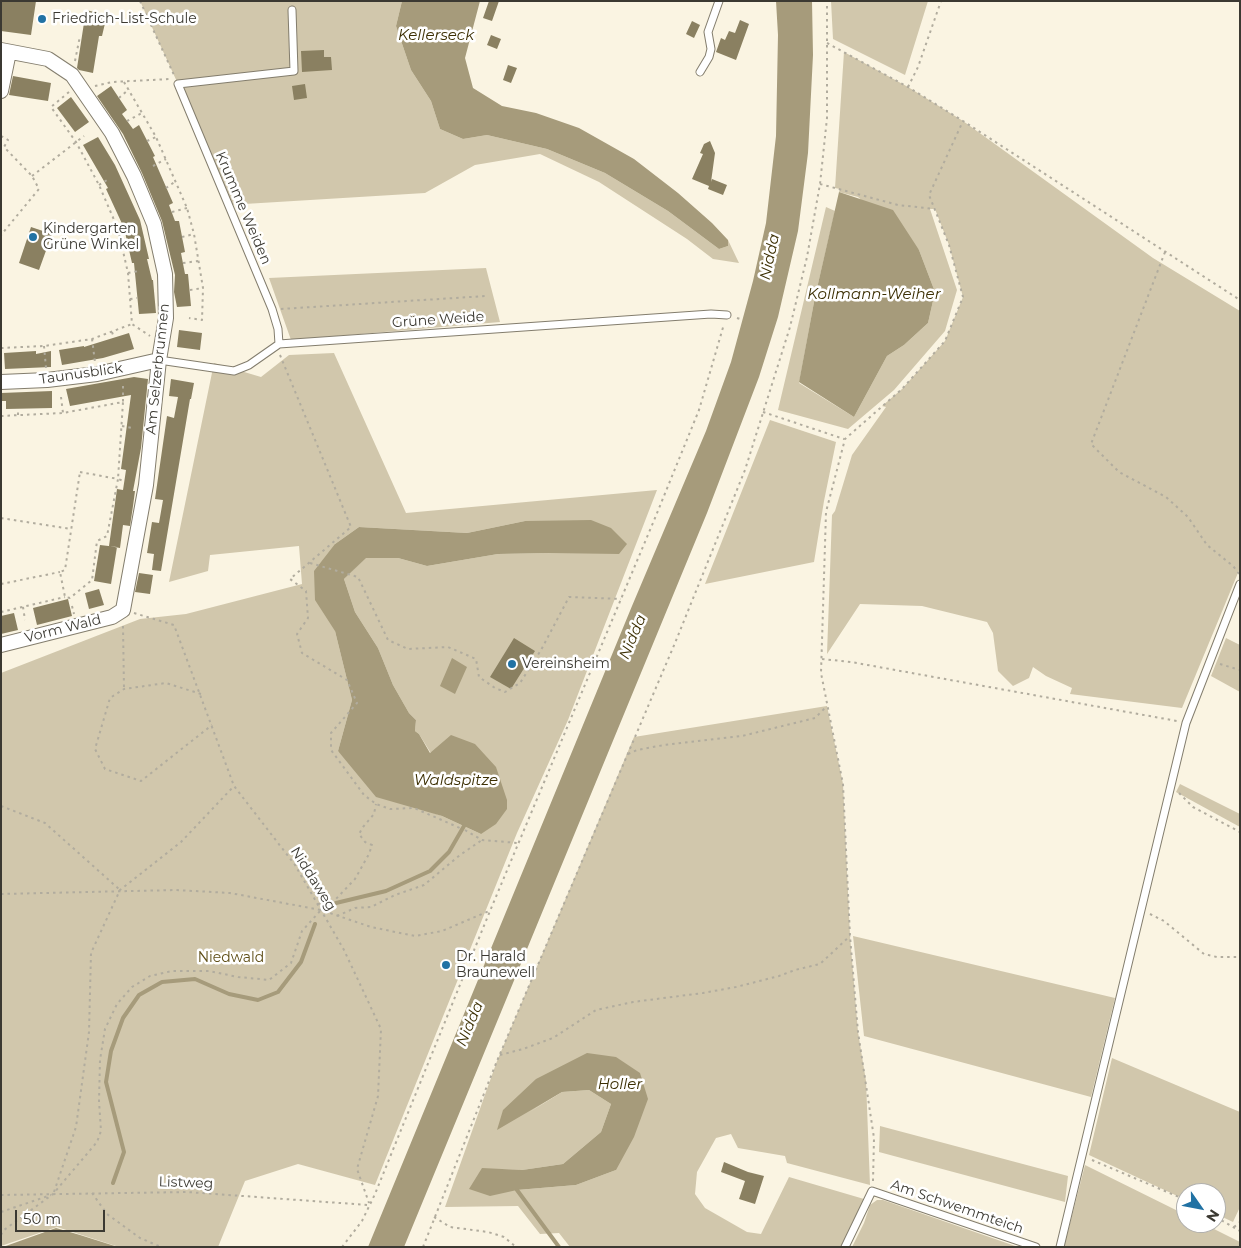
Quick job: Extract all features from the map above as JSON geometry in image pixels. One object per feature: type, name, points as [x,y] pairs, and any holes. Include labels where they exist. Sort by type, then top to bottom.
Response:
[{"type":"street","name":"Am Selzerbrunnen","points":[[5,51],[48,59],[72,75],[112,133],[134,176],[154,224],[164,274],[166,318],[146,484],[123,610]]},
{"type":"street","points":[[1,91],[4,83],[5,51]]},
{"type":"street","name":"Taunusblick","points":[[1,382],[48,380],[97,374],[160,360]]},
{"type":"street","name":"Vorm Wald","points":[[1,644],[112,616],[123,610]]},
{"type":"lane","points":[[700,72],[710,57],[711,49],[708,32],[718,1]]},
{"type":"lane","name":"Krumme Weiden","points":[[278,345],[278,330],[272,309],[178,84],[294,71],[292,10]]},
{"type":"lane","name":"Grüne Weide","points":[[278,345],[711,314],[726,315]]},
{"type":"lane","points":[[160,360],[234,371],[249,365],[278,345]]},
{"type":"lane","points":[[1060,1247],[1186,723],[1240,585]]},
{"type":"lane","name":"Am Schwemmteich","points":[[845,1247],[872,1191],[1036,1247]]},
{"type":"path","points":[[132,324],[128,274],[118,229],[88,163],[63,122],[51,107],[73,90],[124,82],[175,79],[140,1]]},
{"type":"path","points":[[423,1247],[500,1055],[675,643],[745,470],[790,327],[807,256],[820,184],[827,118],[827,1]]},
{"type":"path","points":[[908,87],[918,66],[941,1]]},
{"type":"path","points":[[72,75],[80,36]]},
{"type":"path","points":[[827,43],[908,87],[963,121],[1240,300]]},
{"type":"path","points":[[124,82],[156,137],[187,208],[194,234],[203,288],[202,320],[189,318]]},
{"type":"path","points":[[119,98],[130,90]]},
{"type":"path","points":[[127,121],[142,113]]},
{"type":"path","points":[[872,1191],[874,1138],[858,1032],[850,936],[843,784],[821,673],[826,512],[845,439],[902,388],[945,341],[963,297],[949,246],[930,195],[963,121]]},
{"type":"path","points":[[1,136],[8,140],[4,147],[32,176],[39,189],[1,235]]},
{"type":"path","points":[[32,176],[84,136]]},
{"type":"path","points":[[147,141],[156,137]]},
{"type":"path","points":[[153,166],[166,159]]},
{"type":"path","points":[[88,163],[92,160]]},
{"type":"path","points":[[99,185],[107,180]]},
{"type":"path","points":[[166,188],[176,181]]},
{"type":"path","points":[[820,184],[898,204],[935,209]]},
{"type":"path","points":[[109,207],[113,204]]},
{"type":"path","points":[[172,212],[187,208]]},
{"type":"path","points":[[118,229],[127,225]]},
{"type":"path","points":[[182,237],[194,234]]},
{"type":"path","points":[[123,249],[129,247]]},
{"type":"path","points":[[1165,252],[1091,444],[1119,472],[1166,497],[1181,510],[1207,545],[1240,573],[1240,585]]},
{"type":"path","points":[[183,263],[198,261]]},
{"type":"path","points":[[128,274],[139,271]]},
{"type":"path","points":[[190,290],[203,288]]},
{"type":"path","points":[[272,309],[486,296]]},
{"type":"path","points":[[130,299],[137,298]]},
{"type":"path","points":[[342,1247],[362,1221],[370,1205],[518,843],[699,410],[726,315]]},
{"type":"path","points":[[132,324],[153,338],[164,331]]},
{"type":"path","points":[[1,348],[44,346],[92,339],[132,324]]},
{"type":"path","points":[[112,332],[114,338]]},
{"type":"path","points":[[92,339],[95,360]]},
{"type":"path","points":[[67,342],[68,348]]},
{"type":"path","points":[[278,345],[351,527],[290,579],[306,591],[308,618],[298,634],[302,654],[348,680],[357,703],[331,733],[331,750],[364,795],[376,804],[390,809],[414,808],[460,828]]},
{"type":"path","points":[[44,346],[46,367]]},
{"type":"path","points":[[20,347],[20,352]]},
{"type":"path","points":[[1,612],[65,597],[70,599],[92,580],[97,542],[109,536],[118,480],[123,386]]},
{"type":"path","points":[[61,397],[63,413]]},
{"type":"path","points":[[103,400],[105,406]]},
{"type":"path","points":[[1,416],[63,413],[123,402]]},
{"type":"path","points":[[81,404],[82,410]]},
{"type":"path","points":[[41,408],[41,414]]},
{"type":"path","points":[[18,409],[18,415]]},
{"type":"path","points":[[763,412],[845,439]]},
{"type":"path","points":[[122,426],[132,428]]},
{"type":"path","points":[[1,584],[64,570],[80,472],[124,481]]},
{"type":"path","points":[[1,518],[71,529]]},
{"type":"path","points":[[310,563],[358,577],[388,640],[408,649],[448,647],[476,659],[479,677],[495,688],[505,692],[520,683],[541,650],[569,597],[621,599]]},
{"type":"path","points":[[60,572],[65,597]]},
{"type":"path","points":[[23,607],[25,620]]},
{"type":"path","points":[[123,610],[124,689]]},
{"type":"path","name":"Niddaweg","points":[[123,610],[174,625],[234,786],[295,865],[344,950],[381,1029],[378,1096],[357,1169],[370,1205]]},
{"type":"path","points":[[821,658],[1186,723]]},
{"type":"path","points":[[1210,661],[1240,670]]},
{"type":"path","points":[[201,694],[166,683],[124,689],[110,698],[95,749],[104,769],[141,782],[212,725]]},
{"type":"path","points":[[627,754],[637,750],[664,745],[742,736],[815,718],[827,706]]},
{"type":"path","points":[[53,1194],[76,1127],[89,1032],[91,954],[120,890],[180,842],[234,786]]},
{"type":"path","points":[[1171,786],[1193,807],[1240,832]]},
{"type":"path","points":[[317,904],[334,901],[355,879],[372,845],[365,842],[360,834],[363,827],[374,814],[376,804]]},
{"type":"path","points":[[1,806],[45,823],[120,890]]},
{"type":"path","points":[[465,830],[482,840],[518,843]]},
{"type":"path","points":[[337,916],[355,908],[371,907],[395,895],[424,885],[460,854],[482,840]]},
{"type":"path","points":[[1,894],[120,890],[176,890],[230,893],[321,910],[371,927],[415,936],[442,931],[490,911]]},
{"type":"path","points":[[1,1235],[4,1230],[53,1194],[97,1142],[101,1131],[99,1101],[100,1060],[106,1029],[116,1004],[132,987],[150,976],[172,970],[209,971],[238,978],[269,980],[291,963],[302,931],[321,910]]},
{"type":"path","points":[[1142,910],[1164,921],[1204,954],[1217,957],[1240,957]]},
{"type":"path","points":[[500,1055],[553,1038],[596,1010],[633,1002],[703,994],[820,964],[850,936]]},
{"type":"path","points":[[1082,1156],[1176,1196]]},
{"type":"path","name":"Listweg","points":[[1,1194],[187,1192],[370,1205]]},
{"type":"path","points":[[92,1193],[107,1214],[140,1238],[161,1247]]},
{"type":"path","points":[[1,1212],[53,1194]]},
{"type":"path","points":[[434,1217],[450,1227],[488,1232],[504,1237],[516,1247]]},
{"type":"path","points":[[1234,1227],[1240,1222]]},
{"type":"path","points":[[1226,1223],[1240,1230]]},
{"type":"green space","points":[[140,1],[402,1],[396,26],[411,70],[431,101],[440,129],[463,139],[487,135],[547,149],[605,173],[668,211],[719,249],[728,246],[728,240],[739,263],[713,259],[687,239],[599,182],[540,154],[475,165],[425,193],[228,205],[178,84]]},
{"type":"green space","points":[[831,1],[928,1],[905,75],[833,39]]},
{"type":"green space","points":[[844,52],[908,87],[963,121],[1153,258],[1240,311],[1240,568],[1182,708],[1070,694],[1072,688],[1046,676],[1033,667],[1029,678],[1013,686],[998,671],[993,633],[987,622],[922,606],[860,604],[827,654],[832,515],[835,511],[852,455],[886,407],[882,406],[902,389],[945,341],[963,297],[949,245],[935,209],[930,209],[957,290],[945,331],[894,390],[848,429],[778,410],[826,207],[835,211],[815,297],[799,383],[854,417],[887,356],[904,345],[928,323],[935,292],[919,250],[858,197],[839,192],[840,189],[835,188]]},
{"type":"green space","points":[[486,268],[500,322],[291,340],[269,278]]},
{"type":"green space","name":"Niedwald","points":[[334,353],[406,513],[657,490],[568,720],[517,833],[375,1185],[298,1164],[245,1181],[218,1247],[119,1247],[57,1227],[1,1246],[1,673],[140,619],[186,614],[302,584],[299,546],[210,555],[208,571],[169,582],[214,363],[261,377],[289,355]],"holes":[[[525,521],[550,553],[498,554],[427,566],[398,558],[365,558],[344,579],[355,612],[378,648],[393,685],[409,713],[416,720],[415,731],[419,734],[481,834],[417,807],[338,751],[352,700],[335,631],[335,544],[359,527],[467,533]]]},
{"type":"green space","points":[[770,420],[836,442],[814,562],[705,584]]},
{"type":"green space","points":[[1226,638],[1240,645],[1240,692],[1211,676]]},
{"type":"green space","points":[[827,706],[843,784],[850,936],[858,1032],[866,1081],[870,1185],[787,1163],[785,1156],[738,1148],[731,1134],[716,1138],[697,1172],[695,1194],[705,1208],[747,1232],[761,1234],[789,1177],[864,1199],[841,1247],[570,1247],[559,1233],[540,1234],[518,1206],[445,1207],[497,1061],[634,737]],"holes":[[[616,1057],[616,1170],[576,1185],[517,1190],[482,1169],[522,1170],[563,1164],[601,1132],[611,1104],[589,1090],[562,1092],[528,1113]]]},
{"type":"green space","points":[[1180,784],[1240,814],[1240,827],[1176,792]]},
{"type":"green space","points":[[853,936],[1115,998],[1091,1097],[864,1036]]},
{"type":"green space","points":[[1112,1058],[1240,1112],[1240,1207],[1233,1222],[1226,1219],[1226,1183],[1176,1183],[1176,1195],[1089,1155]]},
{"type":"green space","points":[[880,1126],[1068,1176],[1065,1202],[879,1152]]},
{"type":"green space","points":[[1085,1165],[1176,1210],[1176,1233],[1222,1233],[1240,1242],[1240,1247],[1064,1247]]},
{"type":"green space","points":[[877,1200],[883,1200],[1018,1247],[852,1247],[864,1223],[870,1205]]},
{"type":"water","name":"Kellerseck","points":[[402,1],[480,1],[465,58],[473,88],[502,106],[536,113],[579,128],[634,159],[678,193],[712,223],[728,240],[728,246],[719,249],[668,211],[605,173],[547,149],[487,135],[463,139],[440,129],[431,101],[411,70],[396,26]]},
{"type":"water","name":"Nidda","points":[[776,1],[812,1],[813,55],[808,153],[798,231],[778,317],[759,377],[707,513],[404,1247],[368,1247],[706,431],[731,362],[753,281],[766,223],[776,136],[778,35]]},
{"type":"water","name":"Kollmann-Weiher","points":[[839,192],[893,210],[919,250],[935,292],[928,323],[904,345],[887,356],[854,417],[799,382],[815,297]]},
{"type":"water","name":"Waldspitze","points":[[591,520],[611,528],[627,544],[619,554],[498,554],[427,566],[398,558],[366,558],[344,579],[355,612],[378,648],[393,685],[409,713],[416,720],[415,731],[419,734],[430,753],[451,735],[475,744],[496,767],[507,800],[507,809],[496,824],[481,834],[442,816],[376,797],[338,751],[352,700],[335,631],[315,600],[314,571],[335,544],[359,527],[467,533],[525,521]]},
{"type":"water","points":[[452,658],[467,667],[455,694],[440,686]]},
{"type":"water","name":"Holler","points":[[587,1053],[616,1057],[640,1073],[648,1099],[634,1137],[616,1170],[576,1185],[517,1190],[490,1196],[469,1189],[482,1168],[522,1170],[563,1164],[601,1132],[611,1104],[589,1090],[562,1092],[497,1130],[503,1110],[536,1079]]},
{"type":"water","points":[[56,1228],[80,1235],[118,1247],[3,1247]]},
{"type":"building","points":[[1,1],[36,1],[31,35],[1,31]]},
{"type":"building","points":[[489,1],[499,1],[492,21],[483,18]]},
{"type":"building","points":[[86,10],[107,15],[102,36],[99,36],[93,73],[77,68]]},
{"type":"building","points":[[740,20],[749,24],[736,60],[716,52],[721,38],[725,40],[729,31],[735,33]]},
{"type":"building","points":[[692,21],[700,25],[694,38],[686,34]]},
{"type":"building","points":[[491,35],[501,39],[497,49],[487,45]]},
{"type":"building","points":[[324,50],[324,57],[331,57],[332,70],[302,72],[301,51]]},
{"type":"building","points":[[508,65],[517,68],[511,83],[503,80]]},
{"type":"building","points":[[13,76],[51,83],[48,101],[9,95]]},
{"type":"building","points":[[305,84],[307,98],[294,100],[292,86]]},
{"type":"building","points":[[111,86],[127,110],[122,114],[133,129],[139,125],[155,156],[153,157],[173,203],[169,205],[175,221],[179,221],[185,252],[181,253],[185,274],[188,274],[191,306],[177,307],[174,292],[175,275],[162,221],[123,134],[97,96]]},
{"type":"building","points":[[71,97],[89,122],[75,132],[57,108]]},
{"type":"building","points":[[98,137],[115,165],[140,220],[153,280],[156,313],[139,314],[134,263],[132,263],[124,228],[106,189],[108,188],[83,145]]},
{"type":"building","points":[[710,141],[715,153],[711,182],[712,179],[727,185],[723,195],[708,189],[709,186],[692,179],[703,154],[700,153],[704,144]]},
{"type":"building","points":[[31,227],[52,234],[39,270],[19,263]]},
{"type":"building","points":[[179,330],[202,333],[200,350],[177,347]]},
{"type":"building","points":[[129,333],[134,349],[103,358],[62,365],[59,350],[84,347]]},
{"type":"building","points":[[36,351],[36,354],[51,351],[51,367],[5,369],[4,353]]},
{"type":"building","points":[[134,377],[148,379],[130,526],[123,525],[120,548],[109,546],[117,489],[123,490],[126,470],[121,469],[131,395],[70,406],[66,389]]},
{"type":"building","points":[[171,379],[194,383],[161,571],[152,570],[154,554],[147,553],[152,522],[159,523],[163,500],[155,499],[167,416],[174,418],[178,397],[169,396]]},
{"type":"building","points":[[52,391],[52,408],[6,409],[6,401],[1,401],[1,393]]},
{"type":"building","points":[[100,545],[117,547],[111,584],[94,581]]},
{"type":"building","points":[[139,573],[153,575],[150,594],[135,592]]},
{"type":"building","points":[[99,589],[104,605],[89,609],[85,593]]},
{"type":"building","points":[[68,599],[72,616],[37,625],[33,608]]},
{"type":"building","points":[[14,613],[18,630],[1,634],[1,616]]},
{"type":"building","name":"Vereinsheim","points":[[514,638],[535,651],[511,689],[490,677]]},
{"type":"building","points":[[724,1162],[748,1172],[764,1176],[755,1204],[739,1199],[745,1181],[721,1172]]},
{"type":"waterway","points":[[336,903],[386,891],[430,871],[449,852],[464,826]]},
{"type":"waterway","points":[[113,1183],[124,1152],[106,1082],[111,1051],[123,1018],[139,995],[162,982],[195,979],[229,994],[258,1000],[278,992],[301,962],[315,924]]},
{"type":"waterway","points":[[517,1190],[559,1247]]},
{"type":"place","name":"Friedrich-List-Schule","points":[[42,19]]},
{"type":"place","name":"Kindergarten Grüne Winkel","points":[[33,237]]},
{"type":"place","name":"Vereinsheim","points":[[512,664]]},
{"type":"place","name":"Dr. Harald Braunewell","points":[[446,965]]}]
